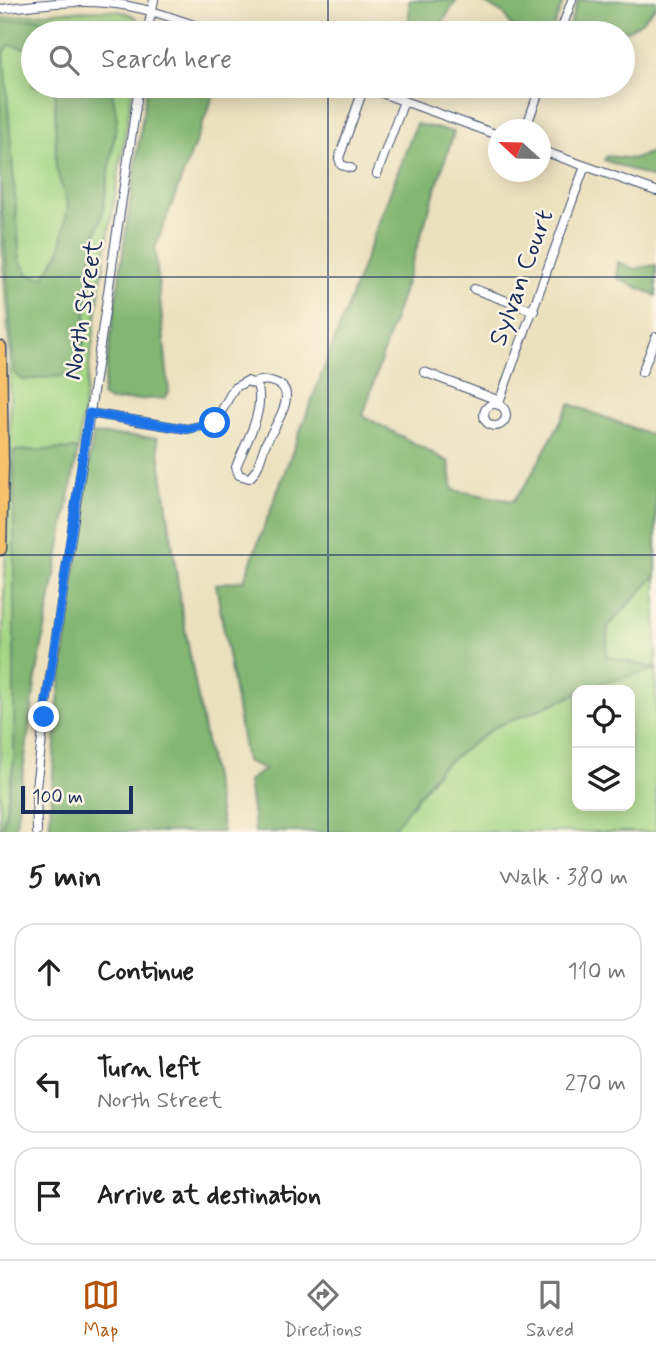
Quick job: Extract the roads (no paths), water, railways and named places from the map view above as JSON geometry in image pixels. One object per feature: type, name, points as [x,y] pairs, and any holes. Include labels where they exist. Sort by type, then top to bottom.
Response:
[{"type":"highway","points":[[0,347],[0,550]]},
{"type":"street","points":[[149,21],[154,0]]},
{"type":"street","points":[[564,21],[572,0]]},
{"type":"street","points":[[0,9],[80,2],[110,4],[178,21]]},
{"type":"street","name":"North Street","points":[[37,832],[36,787],[41,743],[137,98]]},
{"type":"street","points":[[351,168],[341,165],[339,158],[359,98]]},
{"type":"street","points":[[396,98],[488,131]]},
{"type":"street","points":[[529,119],[537,98]]},
{"type":"street","points":[[377,174],[404,101]]},
{"type":"street","points":[[551,154],[656,191]]},
{"type":"street","name":"Sylvan Court","points":[[424,372],[499,403],[585,166]]},
{"type":"street","points":[[474,289],[534,311]]},
{"type":"street","points":[[642,372],[656,337]]},
{"type":"street","points":[[89,413],[187,429],[204,427],[215,423],[233,388],[247,381],[253,383],[260,393],[258,407],[236,467],[239,475],[249,478],[282,413],[286,398],[286,390],[282,384],[269,380],[253,383]]}]
